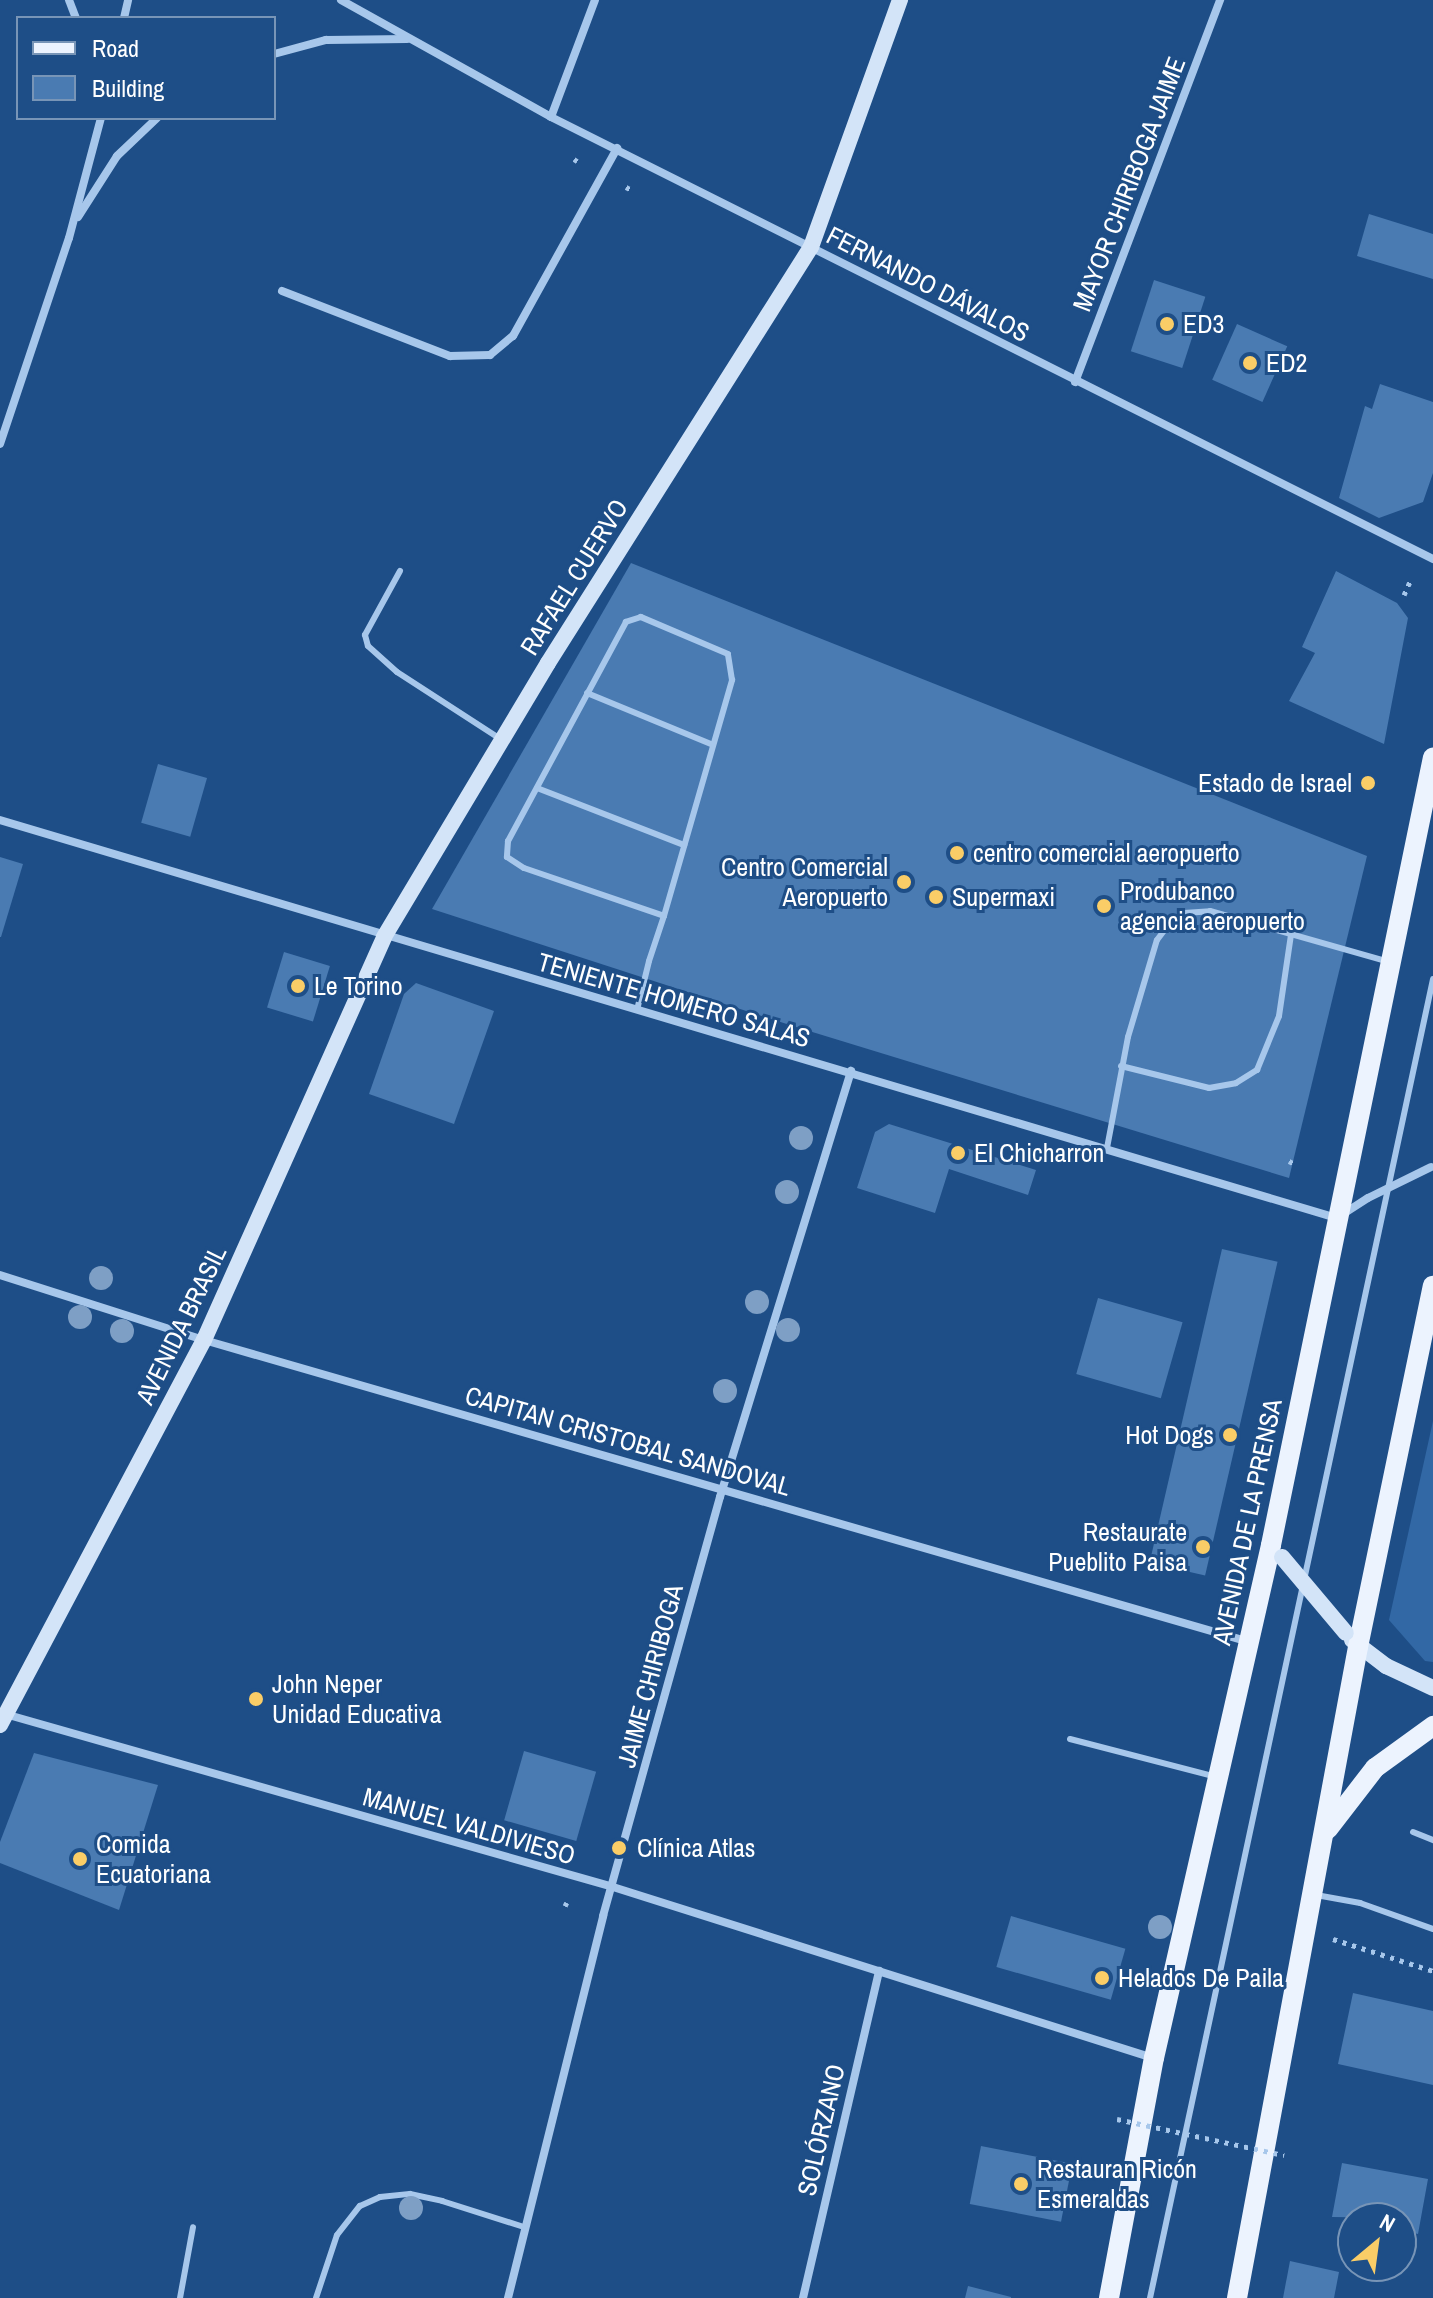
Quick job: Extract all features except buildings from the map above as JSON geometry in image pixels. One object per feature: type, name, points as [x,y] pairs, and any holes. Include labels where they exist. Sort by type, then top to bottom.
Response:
[{"type":"main road","name":"AVENIDA DE LA PRENSA","points":[[1109,2298],[1154,2058],[1247,1641],[1277,1551],[1337,1218],[1433,757]]},
{"type":"main road","points":[[1237,2298],[1324,1836],[1352,1640],[1433,1286]]},
{"type":"main road","points":[[1324,1836],[1375,1768],[1433,1726]]},
{"type":"street","name":"FERNANDO DÁVALOS","points":[[341,0],[551,117],[1433,559]]},
{"type":"street","points":[[551,117],[595,0]]},
{"type":"street","name":"RAFAEL CUERVO","points":[[384,937],[502,740],[811,247],[900,0]]},
{"type":"street","name":"MAYOR CHIRIBOGA JAIME","points":[[1075,382],[1220,0]]},
{"type":"street","name":"FERNANDO DÁVALOS","points":[[276,53],[326,40],[408,39]]},
{"type":"street","points":[[0,444],[73,225],[98,131],[98,120]]},
{"type":"street","points":[[73,225],[117,156],[155,120]]},
{"type":"street","points":[[282,291],[450,356],[490,355],[513,336],[617,148]]},
{"type":"street","name":"TENIENTE HOMERO SALAS","points":[[0,820],[384,937],[851,1071],[1337,1218]]},
{"type":"street","name":"AVENIDA BRASIL","points":[[1,1717],[204,1340],[384,937]]},
{"type":"street","name":"JAIME CHIRIBOGA","points":[[508,2298],[613,1887],[723,1488],[851,1071]]},
{"type":"street","points":[[1337,1218],[1368,1198],[1432,1166]]},
{"type":"street","name":"CAPITAN CRISTOBAL SANDOVAL","points":[[0,1275],[204,1340],[1247,1641]]},
{"type":"street","points":[[1277,1551],[1352,1640],[1433,1688]]},
{"type":"street","name":"MANUEL VALDIVIESO","points":[[1,1717],[613,1887],[1154,2058]]},
{"type":"street","name":"SOLÓRZANO","points":[[803,2298],[879,1971]]},
{"type":"lane","points":[[400,571],[365,635],[368,646],[397,672],[502,740]]},
{"type":"lane","points":[[637,1010],[732,680],[728,654],[641,617],[626,622],[508,841],[507,857],[524,868],[664,916]]},
{"type":"lane","points":[[587,693],[713,745]]},
{"type":"lane","points":[[537,788],[684,845]]},
{"type":"lane","points":[[1107,1148],[1121,1066],[1157,940],[1170,923],[1184,913],[1210,911],[1390,962]]},
{"type":"lane","points":[[1121,1066],[1209,1088],[1236,1083],[1257,1070],[1276,1027],[1291,935]]},
{"type":"lane","points":[[1150,2298],[1433,979]]},
{"type":"lane","points":[[1070,1739],[1217,1777]]},
{"type":"lane","points":[[1413,1832],[1433,1840]]},
{"type":"lane","points":[[1312,1895],[1360,1903],[1433,1929]]},
{"type":"lane","points":[[316,2298],[337,2235],[360,2206],[380,2197],[410,2194],[524,2227]]},
{"type":"lane","points":[[180,2298],[193,2227]]},
{"type":"path","points":[[1404,595],[1411,579]]},
{"type":"path","points":[[1304,1935],[1329,1938],[1433,1971]]},
{"type":"path","points":[[1117,2119],[1284,2155]]},
{"type":"shaded area","points":[[1433,1421],[1433,1662],[1425,1661],[1389,1620]]},
{"type":"place","name":"ED3","points":[[1167,324]]},
{"type":"place","name":"ED2","points":[[1250,363]]},
{"type":"place","name":"Estado de Israel","points":[[1368,783]]},
{"type":"place","name":"centro comercial aeropuerto","points":[[957,853]]},
{"type":"place","name":"Centro Comercial Aeropuerto","points":[[904,882]]},
{"type":"place","name":"Supermaxi","points":[[936,897]]},
{"type":"place","name":"Produbanco agencia aeropuerto","points":[[1104,906]]},
{"type":"place","name":"Le Torino","points":[[298,986]]},
{"type":"place","name":"El Chicharron","points":[[958,1153]]},
{"type":"place","name":"Hot Dogs","points":[[1230,1435]]},
{"type":"place","name":"Restaurate Pueblito Paisa","points":[[1203,1547]]},
{"type":"place","name":"John Neper Unidad Educativa","points":[[256,1699]]},
{"type":"place","name":"Clínica Atlas","points":[[619,1848]]},
{"type":"place","name":"Comida Ecuatoriana","points":[[80,1859]]},
{"type":"place","name":"Helados De Paila","points":[[1102,1978]]},
{"type":"place","name":"Restauran Ricón Esmeraldas","points":[[1021,2184]]}]
